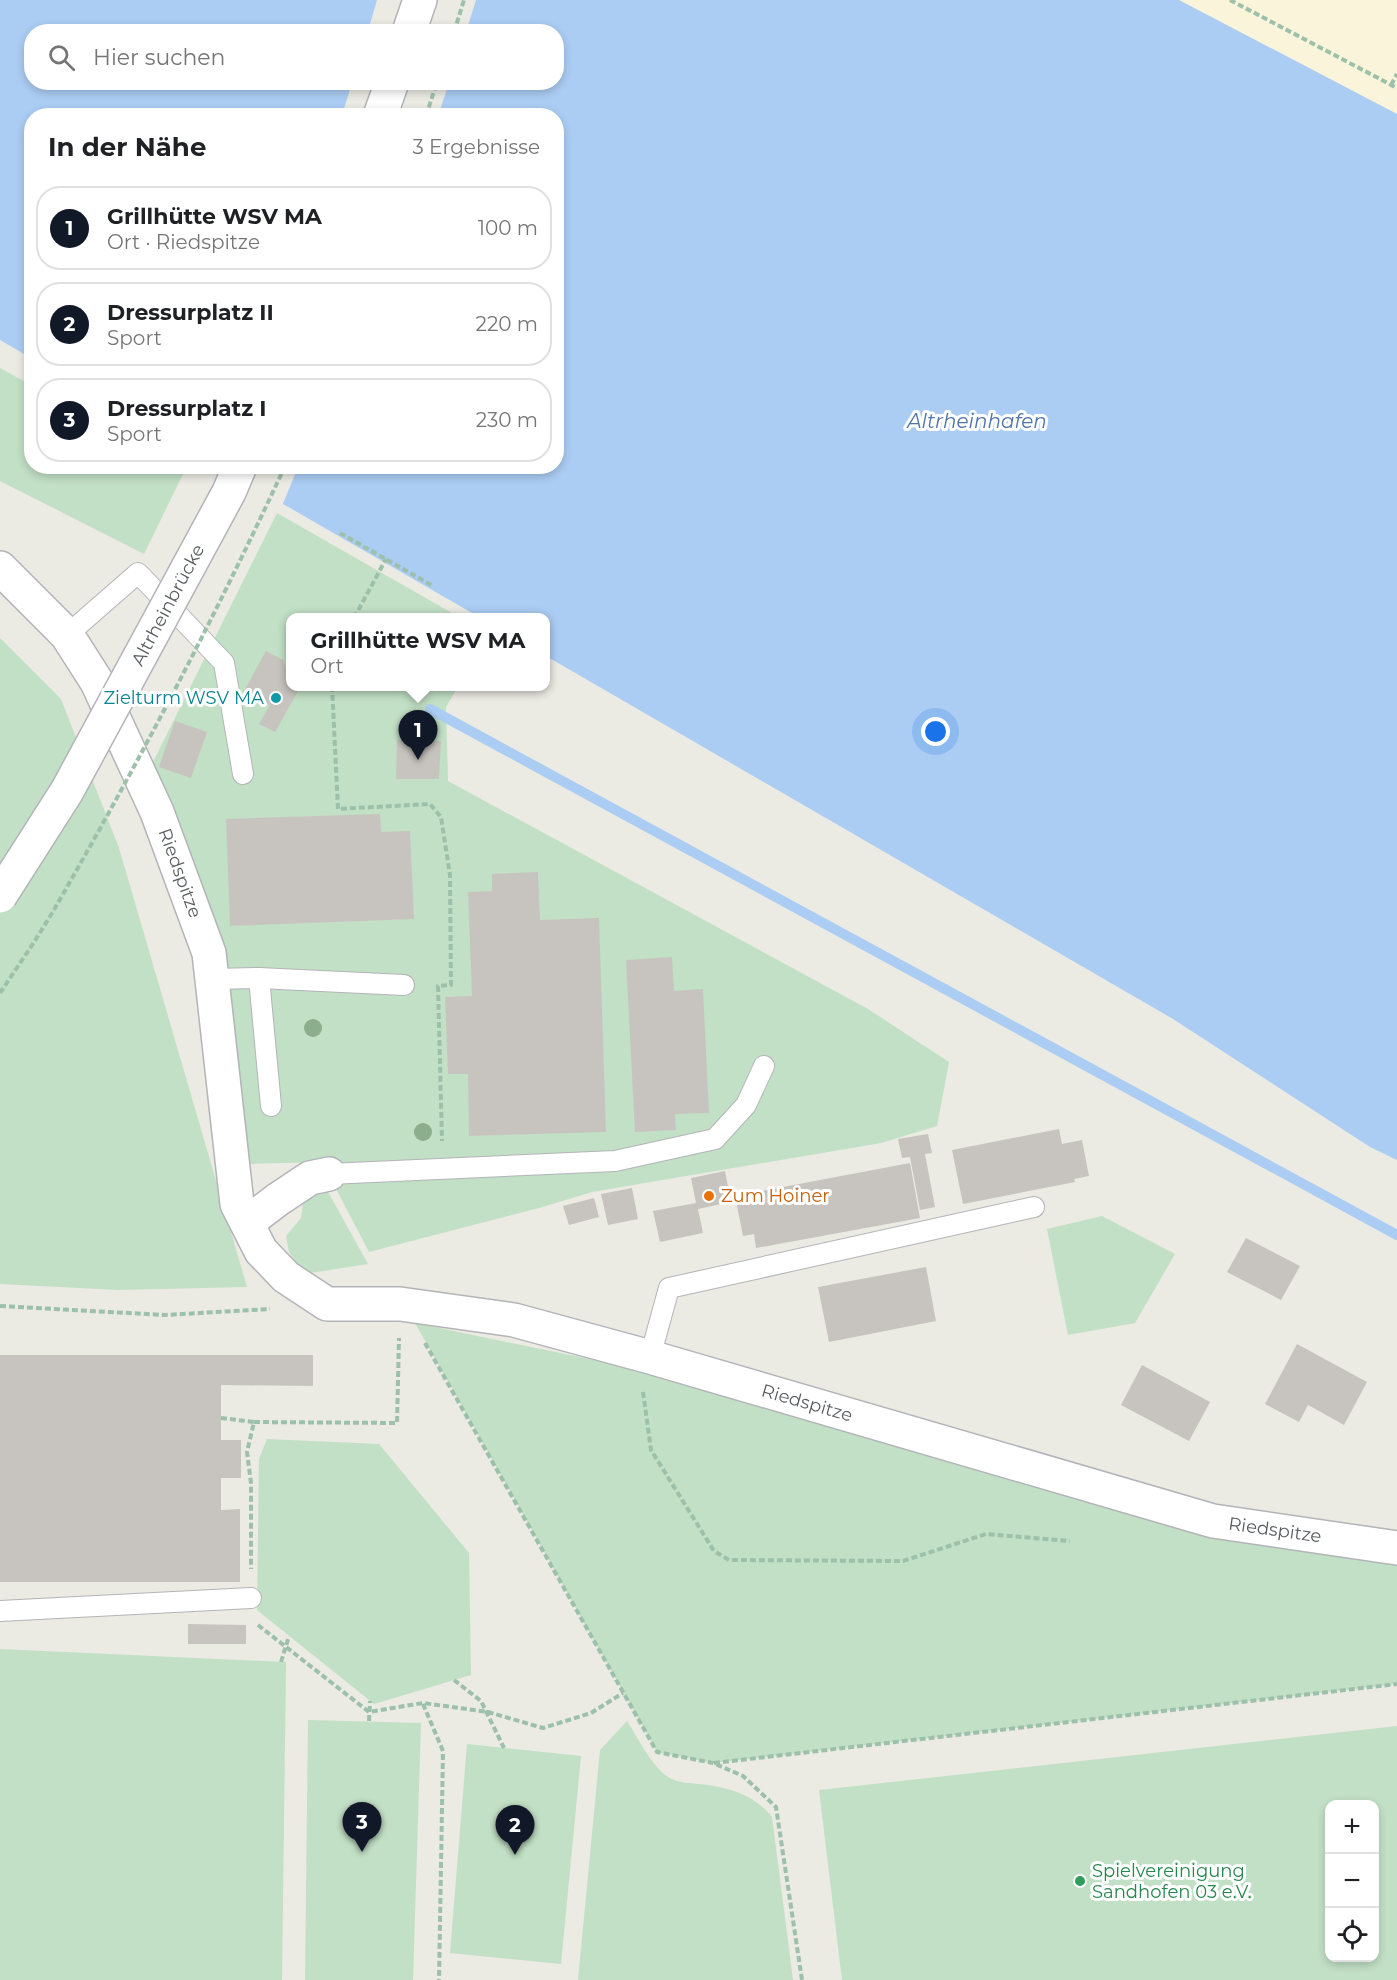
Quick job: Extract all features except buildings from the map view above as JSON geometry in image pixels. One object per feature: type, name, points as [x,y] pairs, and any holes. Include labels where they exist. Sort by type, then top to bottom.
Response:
[{"type":"street","points":[[412,24],[420,0]]},
{"type":"street","points":[[383,108],[389,90]]},
{"type":"street","name":"Altrheinbrücke","points":[[0,896],[67,791],[237,474]]},
{"type":"street","name":"Riedspitze","points":[[0,568],[67,634],[97,682],[157,812],[209,953],[237,1204],[261,1251],[286,1277],[327,1304],[400,1304],[514,1320],[650,1357],[1213,1521],[1397,1548]]},
{"type":"street","points":[[247,1223],[310,1178],[329,1174]]},
{"type":"lane","points":[[67,634],[138,573],[224,663],[243,774]]},
{"type":"lane","points":[[212,979],[259,978],[404,985]]},
{"type":"lane","points":[[259,978],[271,1106]]},
{"type":"lane","points":[[329,1174],[615,1161],[715,1139],[746,1106],[764,1066]]},
{"type":"lane","points":[[650,1357],[669,1288],[1034,1207]]},
{"type":"lane","points":[[0,1611],[251,1599]]},
{"type":"path","points":[[456,24],[464,0]]},
{"type":"path","points":[[1230,0],[1397,88]]},
{"type":"path","points":[[1391,85],[1397,74]]},
{"type":"path","points":[[429,108],[434,90]]},
{"type":"path","points":[[0,993],[58,903],[162,716],[281,474]]},
{"type":"path","points":[[340,533],[432,586]]},
{"type":"path","points":[[357,613],[386,559]]},
{"type":"path","points":[[332,691],[338,809],[430,804],[441,818],[450,875],[451,974],[451,985],[438,986],[442,1169]]},
{"type":"path","points":[[221,1418],[254,1422],[397,1423],[400,1304]]},
{"type":"path","points":[[400,1304],[415,1323],[657,1752],[713,1763],[743,1776],[776,1807],[802,1980]]},
{"type":"path","points":[[0,1306],[165,1315],[274,1308]]},
{"type":"path","points":[[650,1357],[641,1381],[651,1450],[714,1551],[729,1560],[903,1561],[986,1534],[1070,1542]]},
{"type":"path","points":[[254,1422],[247,1452],[250,1483],[251,1619],[369,1712],[423,1703],[488,1712],[543,1728],[591,1713],[623,1693]]},
{"type":"path","points":[[281,1662],[289,1636]]},
{"type":"path","points":[[454,1680],[481,1701],[504,1748]]},
{"type":"path","points":[[713,1763],[1397,1684]]},
{"type":"path","points":[[369,1721],[370,1701]]},
{"type":"path","points":[[423,1703],[443,1751],[439,1980]]},
{"type":"shaded area","points":[[1179,0],[1397,0],[1397,114]]},
{"type":"green space","points":[[0,368],[24,381],[24,474],[183,474],[144,554],[0,481]]},
{"type":"green space","points":[[277,513],[452,613],[286,613],[286,691],[456,691],[446,707],[448,781],[868,1009],[949,1062],[937,1126],[881,1143],[592,1192],[369,1252],[322,1162],[249,1164],[152,764]]},
{"type":"green space","points":[[0,638],[61,699],[119,848],[247,1287],[118,1290],[0,1284]]},
{"type":"green space","points":[[327,1190],[368,1264],[304,1274],[289,1252],[286,1236],[301,1218],[304,1196]]},
{"type":"green space","points":[[1102,1216],[1175,1254],[1135,1323],[1068,1335],[1047,1229]]},
{"type":"green space","points":[[415,1323],[657,1373],[1215,1533],[1397,1565],[1397,1684],[713,1763],[657,1752]]},
{"type":"green space","points":[[267,1439],[379,1444],[469,1553],[471,1675],[374,1704],[257,1610],[259,1459]]},
{"type":"green space","points":[[0,1649],[286,1662],[282,1980],[0,1980]]},
{"type":"green space","points":[[308,1720],[421,1723],[413,1980],[305,1980]]},
{"type":"green space","points":[[627,1721],[647,1753],[665,1775],[678,1781],[720,1787],[739,1793],[757,1803],[772,1817],[793,1980],[578,1980],[600,1750]]},
{"type":"green space","name":"Spielvereinigung Sandhofen 03 e.V.","points":[[1397,1726],[1397,1980],[842,1980],[819,1790]]},
{"type":"green space","points":[[467,1744],[581,1756],[561,1964],[450,1953]]},
{"type":"water","name":"Altrheinhafen","points":[[0,0],[1179,0],[1397,114],[1397,1160],[1370,1147],[1173,1019],[550,658],[550,613],[472,613],[231,474],[564,474],[564,108],[24,108],[24,354],[0,340]]},
{"type":"pier","points":[[377,0],[476,0],[468,24],[370,24]]},
{"type":"pier","points":[[350,90],[447,90],[441,108],[344,108]]},
{"type":"pier","points":[[226,474],[295,474],[282,506]]},
{"type":"waterway","points":[[430,709],[1397,1235]]},
{"type":"place","name":"Zielturm WSV MA","points":[[276,698]]},
{"type":"place","name":"Grillhütte WSV MA","points":[[418,760]]},
{"type":"place","name":"Zum Hoiner","points":[[709,1196]]},
{"type":"place","name":"Dressurplatz I","points":[[362,1852]]},
{"type":"place","name":"Dressurplatz II","points":[[515,1855]]},
{"type":"place","name":"Spielvereinigung Sandhofen 03 e.V.","points":[[1080,1881]]}]
